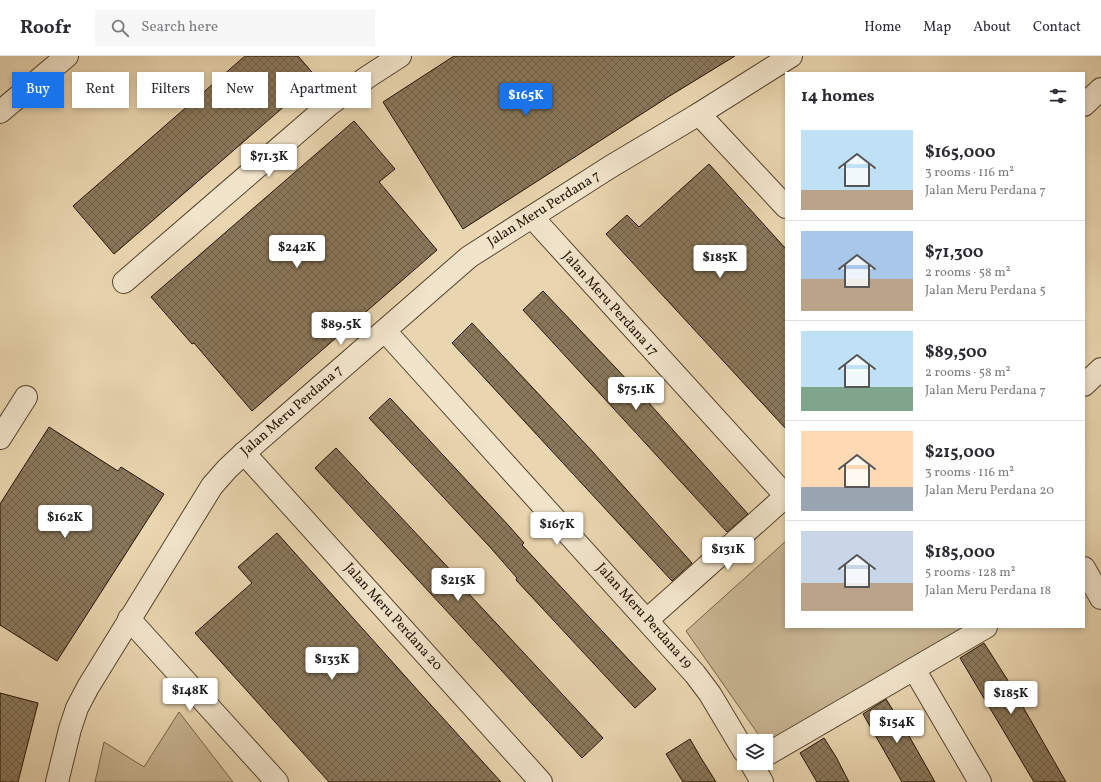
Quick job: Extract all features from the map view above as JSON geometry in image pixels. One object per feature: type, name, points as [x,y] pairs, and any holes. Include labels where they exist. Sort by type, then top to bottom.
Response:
[{"type":"street","points":[[0,112],[67,56]]},
{"type":"street","points":[[124,282],[330,104],[400,56]]},
{"type":"street","name":"Jalan Meru Perdana 7","points":[[57,782],[70,729],[77,708],[88,687],[212,486],[227,469],[469,257],[610,167],[699,114],[791,56]]},
{"type":"street","points":[[1085,104],[1101,89]]},
{"type":"street","points":[[699,114],[785,206]]},
{"type":"street","name":"Jalan Meru Perdana 17","points":[[532,217],[785,495]]},
{"type":"street","name":"Jalan Meru Perdana 19","points":[[385,331],[695,674],[710,694],[737,739]]},
{"type":"street","points":[[1085,384],[1101,369]]},
{"type":"street","points":[[0,438],[26,397]]},
{"type":"street","name":"Jalan Meru Perdana 20","points":[[244,453],[541,782]]},
{"type":"street","points":[[647,620],[785,497]]},
{"type":"street","points":[[1085,571],[1101,598]]},
{"type":"street","points":[[129,619],[277,782]]},
{"type":"street","points":[[773,751],[984,628]]},
{"type":"street","points":[[914,669],[980,782]]},
{"type":"street","points":[[755,770],[762,782]]},
{"type":"shaded area","points":[[785,542],[785,628],[983,628],[773,739],[773,734],[758,734],[686,631]]},
{"type":"shaded area","points":[[179,712],[233,782],[95,782],[104,742],[144,767]]},
{"type":"building","points":[[245,56],[298,56],[312,72],[276,72],[276,108],[282,108],[114,254],[73,206],[185,108],[204,108],[204,92],[212,85],[212,108],[268,108],[268,72],[227,72]]},
{"type":"building","points":[[454,56],[735,56],[668,97],[463,229],[383,102]]},
{"type":"building","points":[[354,121],[395,169],[379,182],[437,250],[252,411],[194,343],[192,344],[151,297]]},
{"type":"building","points":[[709,164],[785,248],[785,428],[606,234],[627,215],[639,227]]},
{"type":"building","points":[[543,291],[648,402],[748,514],[727,532],[523,310]]},
{"type":"building","points":[[472,323],[592,451],[692,563],[672,581],[452,343]]},
{"type":"building","points":[[390,398],[509,526],[524,543],[522,545],[656,689],[635,708],[516,580],[517,578],[489,546],[369,418]]},
{"type":"building","points":[[49,427],[118,471],[121,467],[164,494],[57,661],[0,625],[0,504]]},
{"type":"building","points":[[336,448],[456,576],[470,593],[469,594],[603,738],[582,758],[315,468]]},
{"type":"building","points":[[277,533],[501,782],[329,782],[195,633],[252,583],[238,567]]},
{"type":"building","points":[[984,643],[1007,679],[1066,782],[1034,782],[960,658]]},
{"type":"building","points":[[0,693],[38,703],[18,782],[0,782]]},
{"type":"building","points":[[886,699],[935,782],[902,782],[863,714]]},
{"type":"building","points":[[824,738],[849,782],[817,782],[800,753]]},
{"type":"building","points":[[690,739],[716,782],[683,782],[666,754]]}]
